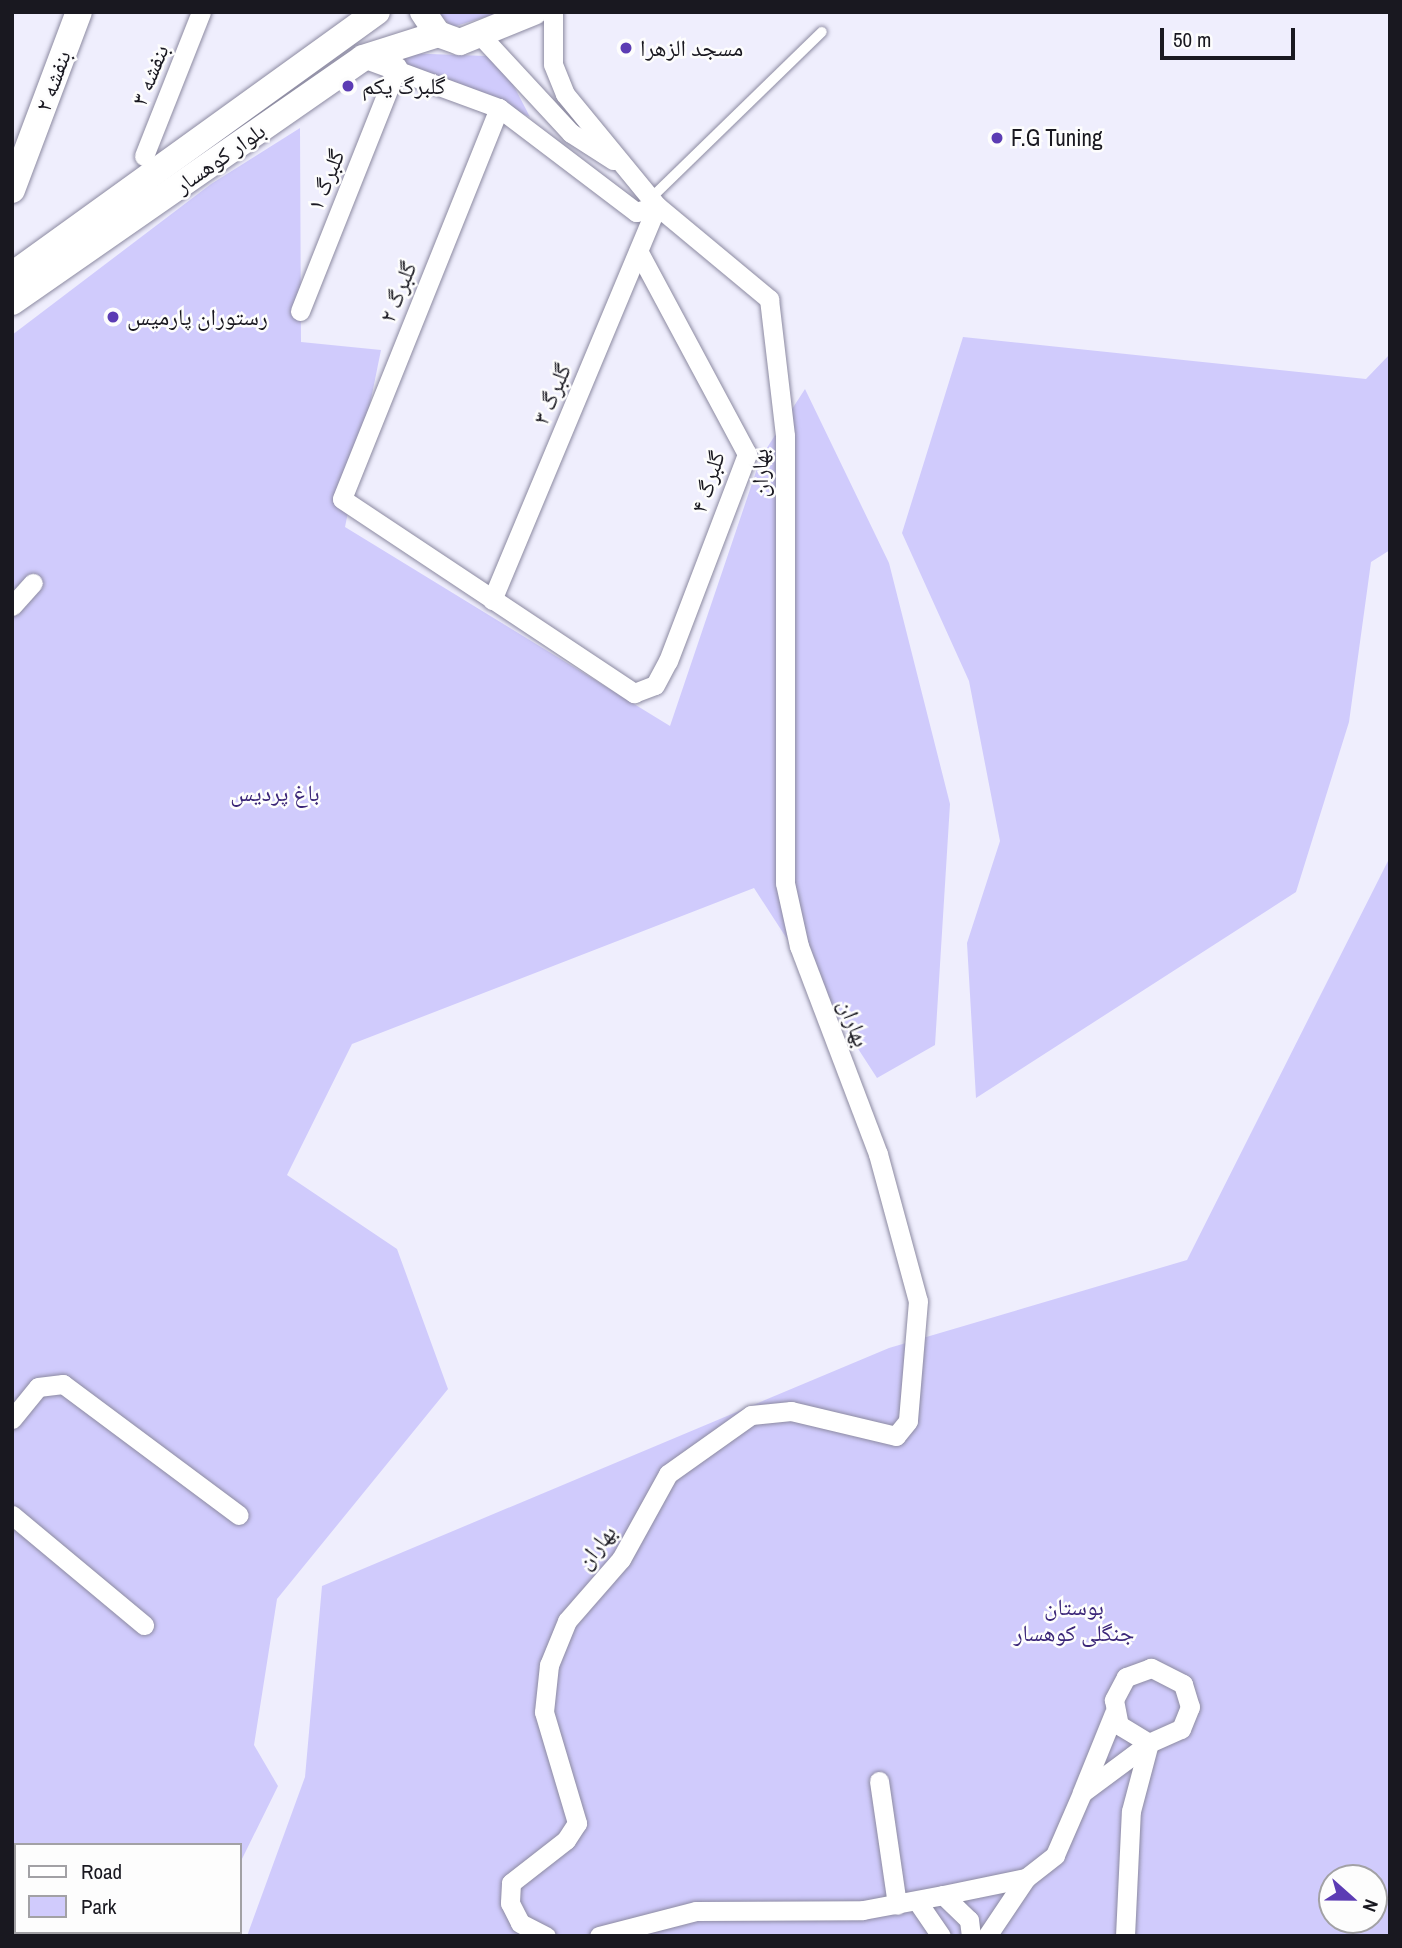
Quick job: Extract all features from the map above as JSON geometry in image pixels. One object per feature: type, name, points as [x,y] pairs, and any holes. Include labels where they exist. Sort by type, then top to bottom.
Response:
[{"type":"main road","name":"بنفشه ۲","points":[[12,190],[19,152],[79,12]]},
{"type":"main road","points":[[343,38],[361,12]]},
{"type":"main road","name":"بلوار کوهسار","points":[[12,275],[377,12]]},
{"type":"main road","points":[[424,12],[438,34],[460,42],[482,37],[534,12]]},
{"type":"main road","name":"بلوار کوهسار","points":[[12,302],[363,58],[438,34]]},
{"type":"street","name":"بنفشه ۳","points":[[144,156],[201,12]]},
{"type":"street","points":[[363,58],[397,67],[499,108],[636,212],[657,206],[565,94],[553,64],[553,12]]},
{"type":"street","points":[[482,37],[571,133],[629,170]]},
{"type":"street","name":"گلبرگ ۱","points":[[300,311],[397,67]]},
{"type":"street","name":"گلبرگ ۲","points":[[492,600],[345,503],[343,494],[499,108]]},
{"type":"street","name":"گلبرگ ۳","points":[[492,600],[657,206]]},
{"type":"street","name":"بهاران","points":[[547,1936],[520,1923],[510,1903],[511,1883],[566,1840],[578,1823],[544,1712],[549,1665],[567,1621],[621,1559],[668,1474],[708,1440],[751,1415],[791,1411],[896,1436],[908,1421],[918,1360],[915,1275],[878,1154],[799,946],[785,883],[785,436],[769,299],[657,206]]},
{"type":"street","name":"گلبرگ ۴","points":[[492,600],[634,693],[655,685],[668,661],[747,454],[638,251]]},
{"type":"street","points":[[12,606],[33,583]]},
{"type":"street","points":[[12,1419],[38,1387],[63,1384],[239,1515]]},
{"type":"street","points":[[12,1514],[144,1625]]},
{"type":"street","points":[[987,1936],[1026,1878],[1055,1855],[1115,1713],[1126,1677],[1151,1668],[1174,1675],[1188,1695],[1187,1718],[1172,1737],[1149,1744],[1082,1793]]},
{"type":"street","points":[[1115,1713],[1127,1735],[1149,1744]]},
{"type":"street","points":[[1125,1936],[1131,1811],[1149,1744]]},
{"type":"street","points":[[879,1781],[897,1905]]},
{"type":"street","points":[[599,1936],[696,1911],[897,1905],[1026,1878]]},
{"type":"street","points":[[943,1895],[970,1920],[971,1936]]},
{"type":"street","points":[[917,1901],[941,1936]]},
{"type":"lane","points":[[636,212],[822,32]]},
{"type":"green space","points":[[435,12],[501,12],[453,27]]},
{"type":"green space","points":[[402,53],[487,56],[506,71],[530,117],[386,57]]},
{"type":"green space","name":"باغ پردیس","points":[[300,128],[301,342],[381,350],[345,527],[670,726],[761,457],[805,389],[889,563],[950,804],[935,1045],[877,1078],[754,888],[352,1044],[287,1175],[397,1249],[448,1389],[277,1599],[254,1745],[278,1786],[242,1859],[242,1843],[14,1843],[14,1934],[204,1936],[12,1936],[12,335],[211,184]]},
{"type":"green space","points":[[963,337],[1366,379],[1390,354],[1390,550],[1371,562],[1349,722],[1296,892],[976,1098],[967,943],[1000,841],[969,681],[902,533]]},
{"type":"green space","name":"بوستان جنگلی کوهسار","points":[[1390,857],[1390,1936],[247,1936],[305,1777],[322,1586],[889,1348],[1187,1260]]},
{"type":"place","name":"مسجد الزهرا","points":[[626,48]]},
{"type":"place","name":"گلبرگ یکم","points":[[348,86]]},
{"type":"place","name":"F.G Tuning","points":[[997,138]]},
{"type":"place","name":"رستوران پارمیس","points":[[113,317]]}]
